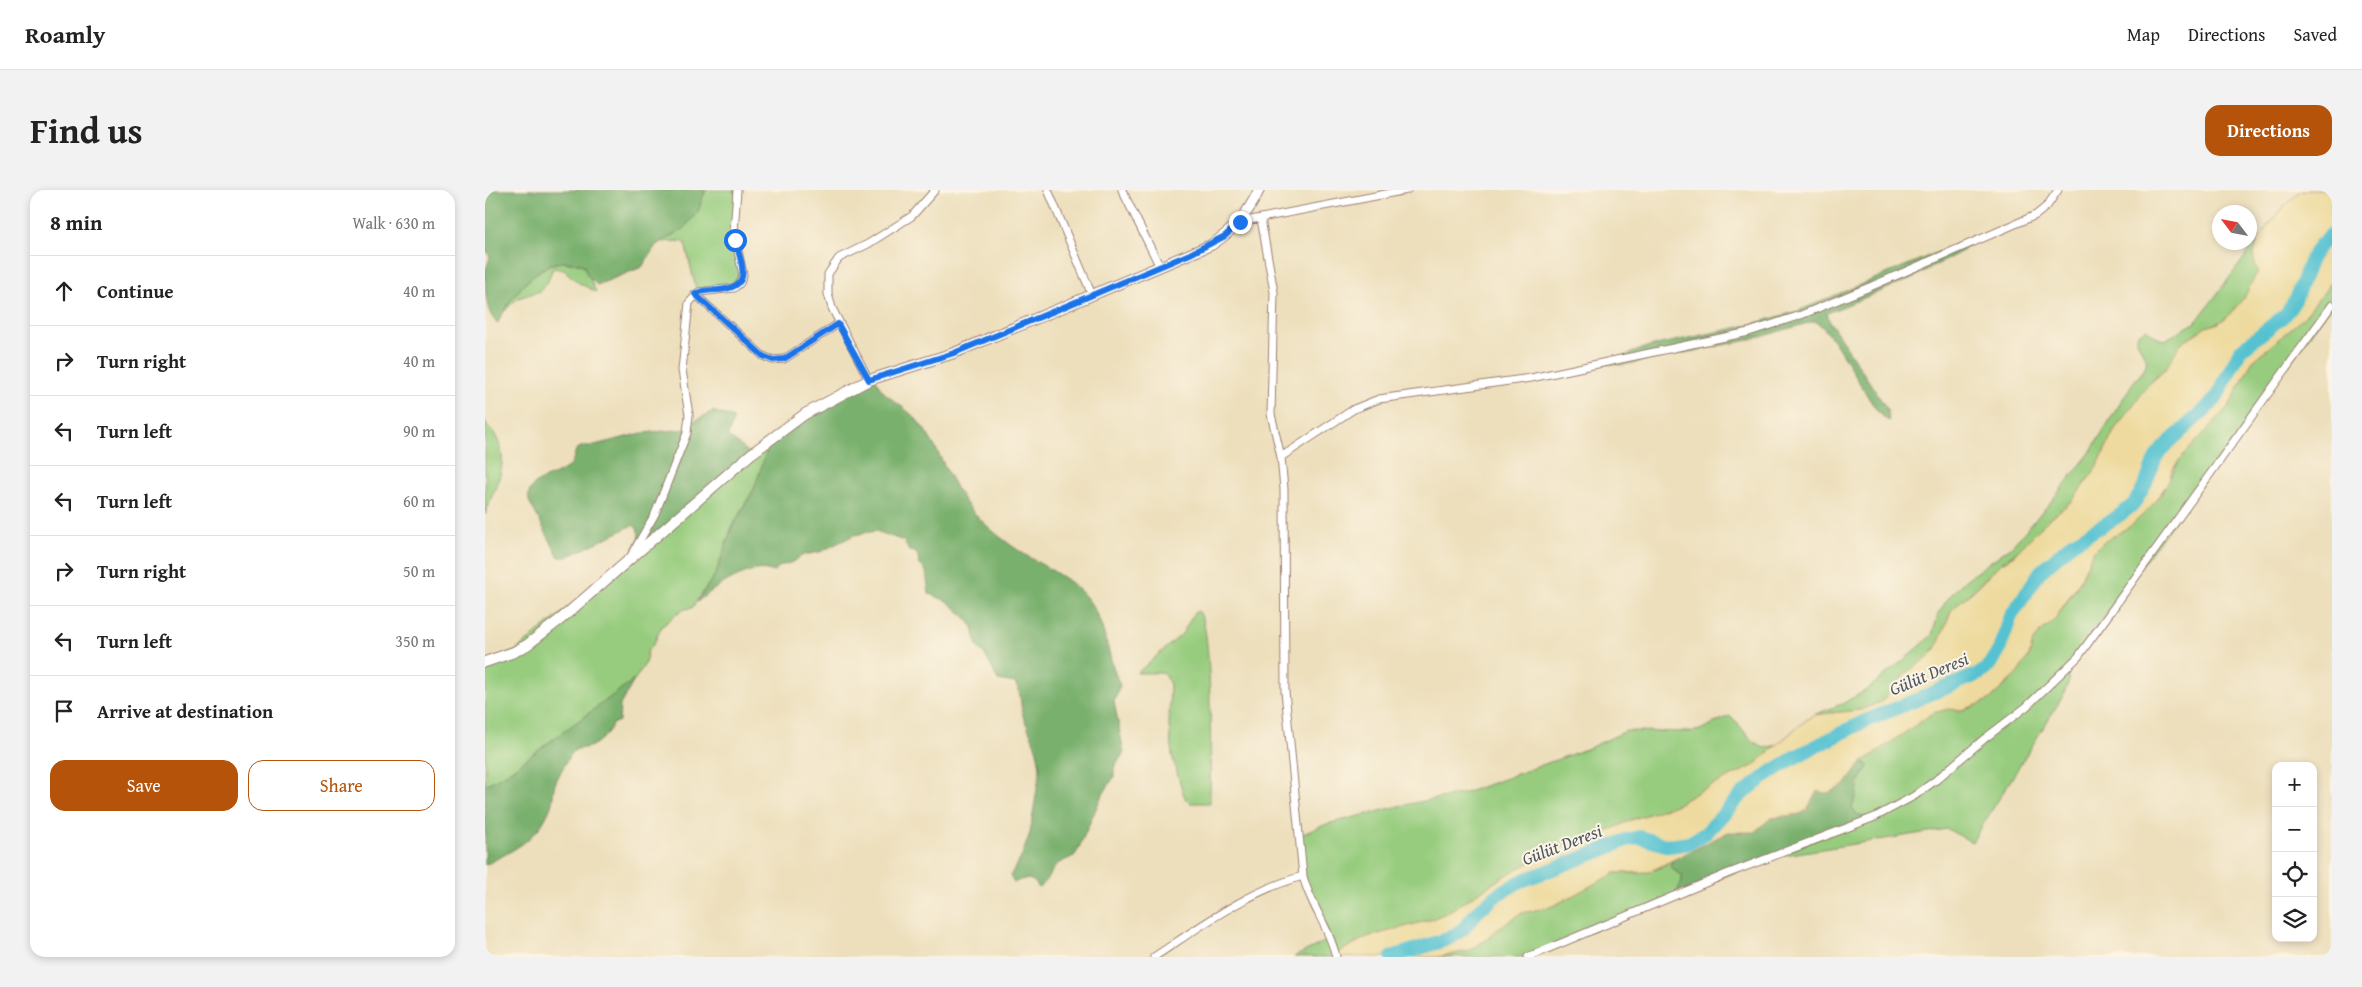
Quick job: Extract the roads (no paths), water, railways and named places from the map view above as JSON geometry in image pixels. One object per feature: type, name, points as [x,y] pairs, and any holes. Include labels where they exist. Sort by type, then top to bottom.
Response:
[{"type":"street","points":[[695,294],[734,288],[741,279],[743,270],[734,232],[737,190]]},
{"type":"street","points":[[869,380],[831,308],[827,284],[828,274],[834,263],[912,216],[935,190]]},
{"type":"street","points":[[1048,190],[1092,295]]},
{"type":"street","points":[[1122,190],[1160,267]]},
{"type":"street","points":[[485,662],[527,646],[778,432],[805,414],[869,380],[954,353],[1211,244],[1225,236],[1240,222],[1259,190]]},
{"type":"street","points":[[1240,222],[1345,200],[1407,190]]},
{"type":"street","points":[[1281,457],[1354,409],[1379,399],[1531,378],[1741,334],[1801,315],[2036,215],[2047,206],[2059,190]]},
{"type":"street","points":[[1261,219],[1274,292],[1271,414],[1281,457],[1284,489],[1285,691],[1303,876],[1310,898],[1326,928],[1336,954]]},
{"type":"street","points":[[695,294],[763,356],[773,360],[789,356],[838,324]]},
{"type":"street","points":[[631,557],[655,514],[687,433],[689,415],[682,370],[687,308],[695,294]]},
{"type":"street","points":[[1528,957],[1607,926],[1729,873],[1875,817],[1914,796],[1936,780],[1984,739],[2026,707],[2078,657],[2332,305]]},
{"type":"street","points":[[1154,957],[1243,900],[1266,889],[1303,876]]},
{"type":"waterway","name":"Gülüt Deresi","points":[[1392,957],[1448,939],[1463,929],[1477,912],[1498,894],[1521,881],[1626,840],[1639,837],[1669,846],[1689,843],[1706,833],[1741,795],[1768,774],[1797,756],[1863,722],[1981,673],[1991,664],[1999,650],[2011,616],[2040,572],[2071,544],[2117,517],[2134,504],[2146,483],[2156,457],[2164,447],[2215,400],[2240,351],[2286,314],[2295,300],[2311,259],[2320,245],[2332,234]]}]
